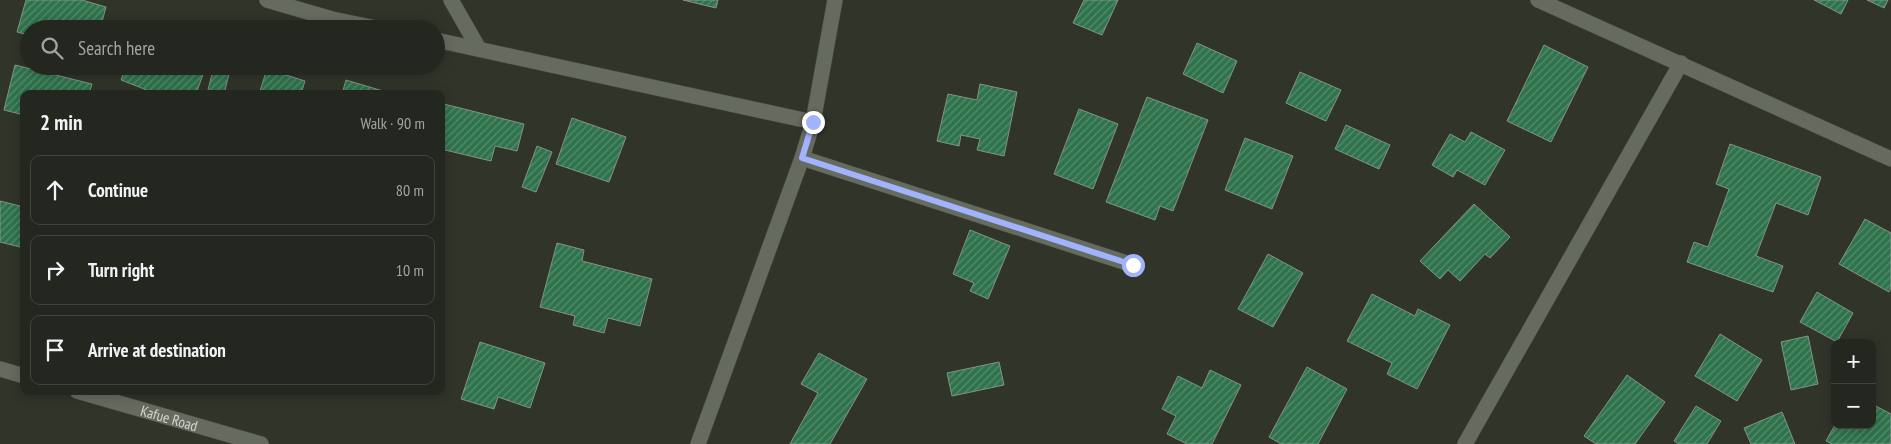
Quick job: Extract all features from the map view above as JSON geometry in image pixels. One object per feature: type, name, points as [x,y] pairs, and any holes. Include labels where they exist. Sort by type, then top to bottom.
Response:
[{"type":"street","points":[[266,0],[337,20]]},
{"type":"street","points":[[452,0],[479,49]]},
{"type":"street","points":[[698,444],[802,158],[813,122],[834,0]]},
{"type":"street","points":[[1538,0],[1891,159]]},
{"type":"street","points":[[445,42],[813,122]]},
{"type":"street","points":[[1465,444],[1680,63]]},
{"type":"street","points":[[802,158],[1133,265]]},
{"type":"street","points":[[0,369],[20,375]]},
{"type":"street","name":"Kafue Road","points":[[92,395],[261,444]]},
{"type":"building","points":[[26,0],[82,0],[106,7],[102,20],[20,20]]},
{"type":"building","points":[[683,0],[718,0],[716,8]]},
{"type":"building","points":[[1084,0],[1118,0],[1102,35],[1073,23]]},
{"type":"building","points":[[1814,0],[1848,0],[1841,14]]},
{"type":"building","points":[[1867,0],[1888,0],[1884,8]]},
{"type":"building","points":[[20,21],[20,33],[17,32]]},
{"type":"building","points":[[1197,43],[1237,61],[1223,93],[1183,74]]},
{"type":"building","points":[[1544,45],[1588,67],[1551,142],[1507,121]]},
{"type":"building","points":[[15,65],[20,66],[20,75],[56,75],[92,84],[90,90],[20,90],[20,114],[4,110]]},
{"type":"building","points":[[1300,72],[1341,90],[1326,121],[1286,103]]},
{"type":"building","points":[[123,75],[203,75],[197,90],[147,90],[121,80]]},
{"type":"building","points":[[212,75],[229,75],[225,90],[208,90]]},
{"type":"building","points":[[265,75],[286,75],[305,81],[302,90],[260,90]]},
{"type":"building","points":[[346,80],[380,90],[343,90]]},
{"type":"building","points":[[980,84],[1017,92],[1004,156],[977,150],[980,139],[961,135],[959,146],[937,141],[948,94],[977,100]]},
{"type":"building","points":[[1147,97],[1208,120],[1173,211],[1160,206],[1155,220],[1106,202]]},
{"type":"building","points":[[445,104],[524,124],[517,151],[495,146],[491,161],[445,150]]},
{"type":"building","points":[[1079,109],[1118,124],[1093,189],[1054,174]]},
{"type":"building","points":[[572,118],[626,137],[609,182],[556,164]]},
{"type":"building","points":[[1346,125],[1390,145],[1379,169],[1335,149]]},
{"type":"building","points":[[1471,132],[1505,150],[1485,185],[1457,170],[1453,177],[1432,165],[1450,134],[1465,142]]},
{"type":"building","points":[[1245,138],[1293,156],[1272,209],[1225,190]]},
{"type":"building","points":[[1730,144],[1821,177],[1808,215],[1776,203],[1756,256],[1783,266],[1773,292],[1687,262],[1694,242],[1708,247],[1729,189],[1716,184]]},
{"type":"building","points":[[537,146],[552,152],[536,192],[522,187]]},
{"type":"building","points":[[0,201],[20,206],[20,247],[0,242]]},
{"type":"building","points":[[1474,204],[1510,237],[1490,258],[1485,254],[1460,281],[1448,270],[1440,279],[1420,261]]},
{"type":"building","points":[[1865,219],[1891,233],[1891,288],[1889,292],[1839,264]]},
{"type":"building","points":[[970,230],[1010,246],[988,299],[970,291],[974,283],[953,274]]},
{"type":"building","points":[[557,243],[584,250],[582,261],[652,279],[640,326],[608,318],[604,333],[573,325],[575,316],[540,307]]},
{"type":"building","points":[[1268,254],[1303,273],[1273,327],[1238,309]]},
{"type":"building","points":[[1817,292],[1853,313],[1839,339],[1831,339],[1800,322]]},
{"type":"building","points":[[1372,294],[1415,316],[1418,309],[1450,325],[1417,389],[1387,374],[1392,363],[1347,341]]},
{"type":"building","points":[[1720,334],[1762,360],[1737,401],[1695,376]]},
{"type":"building","points":[[1808,336],[1818,384],[1791,390],[1781,342]]},
{"type":"building","points":[[480,342],[545,363],[530,408],[498,397],[494,409],[461,399]]},
{"type":"building","points":[[819,353],[867,379],[830,444],[790,444],[818,393],[801,384]]},
{"type":"building","points":[[999,362],[1004,385],[952,396],[947,373]]},
{"type":"building","points":[[1307,367],[1347,389],[1318,444],[1281,444],[1269,437]]},
{"type":"building","points":[[1210,370],[1241,385],[1212,444],[1187,444],[1167,434],[1176,416],[1162,409],[1178,376],[1202,388]]},
{"type":"building","points":[[1627,375],[1665,402],[1635,444],[1596,444],[1584,436]]},
{"type":"building","points":[[1696,406],[1721,421],[1707,444],[1679,444],[1674,441]]},
{"type":"building","points":[[1876,406],[1891,414],[1891,444],[1832,444],[1826,441],[1833,429],[1876,429]]},
{"type":"building","points":[[1782,412],[1795,444],[1751,444],[1744,428]]},
{"type":"route","points":[[813,122],[802,158],[1133,265]]}]
